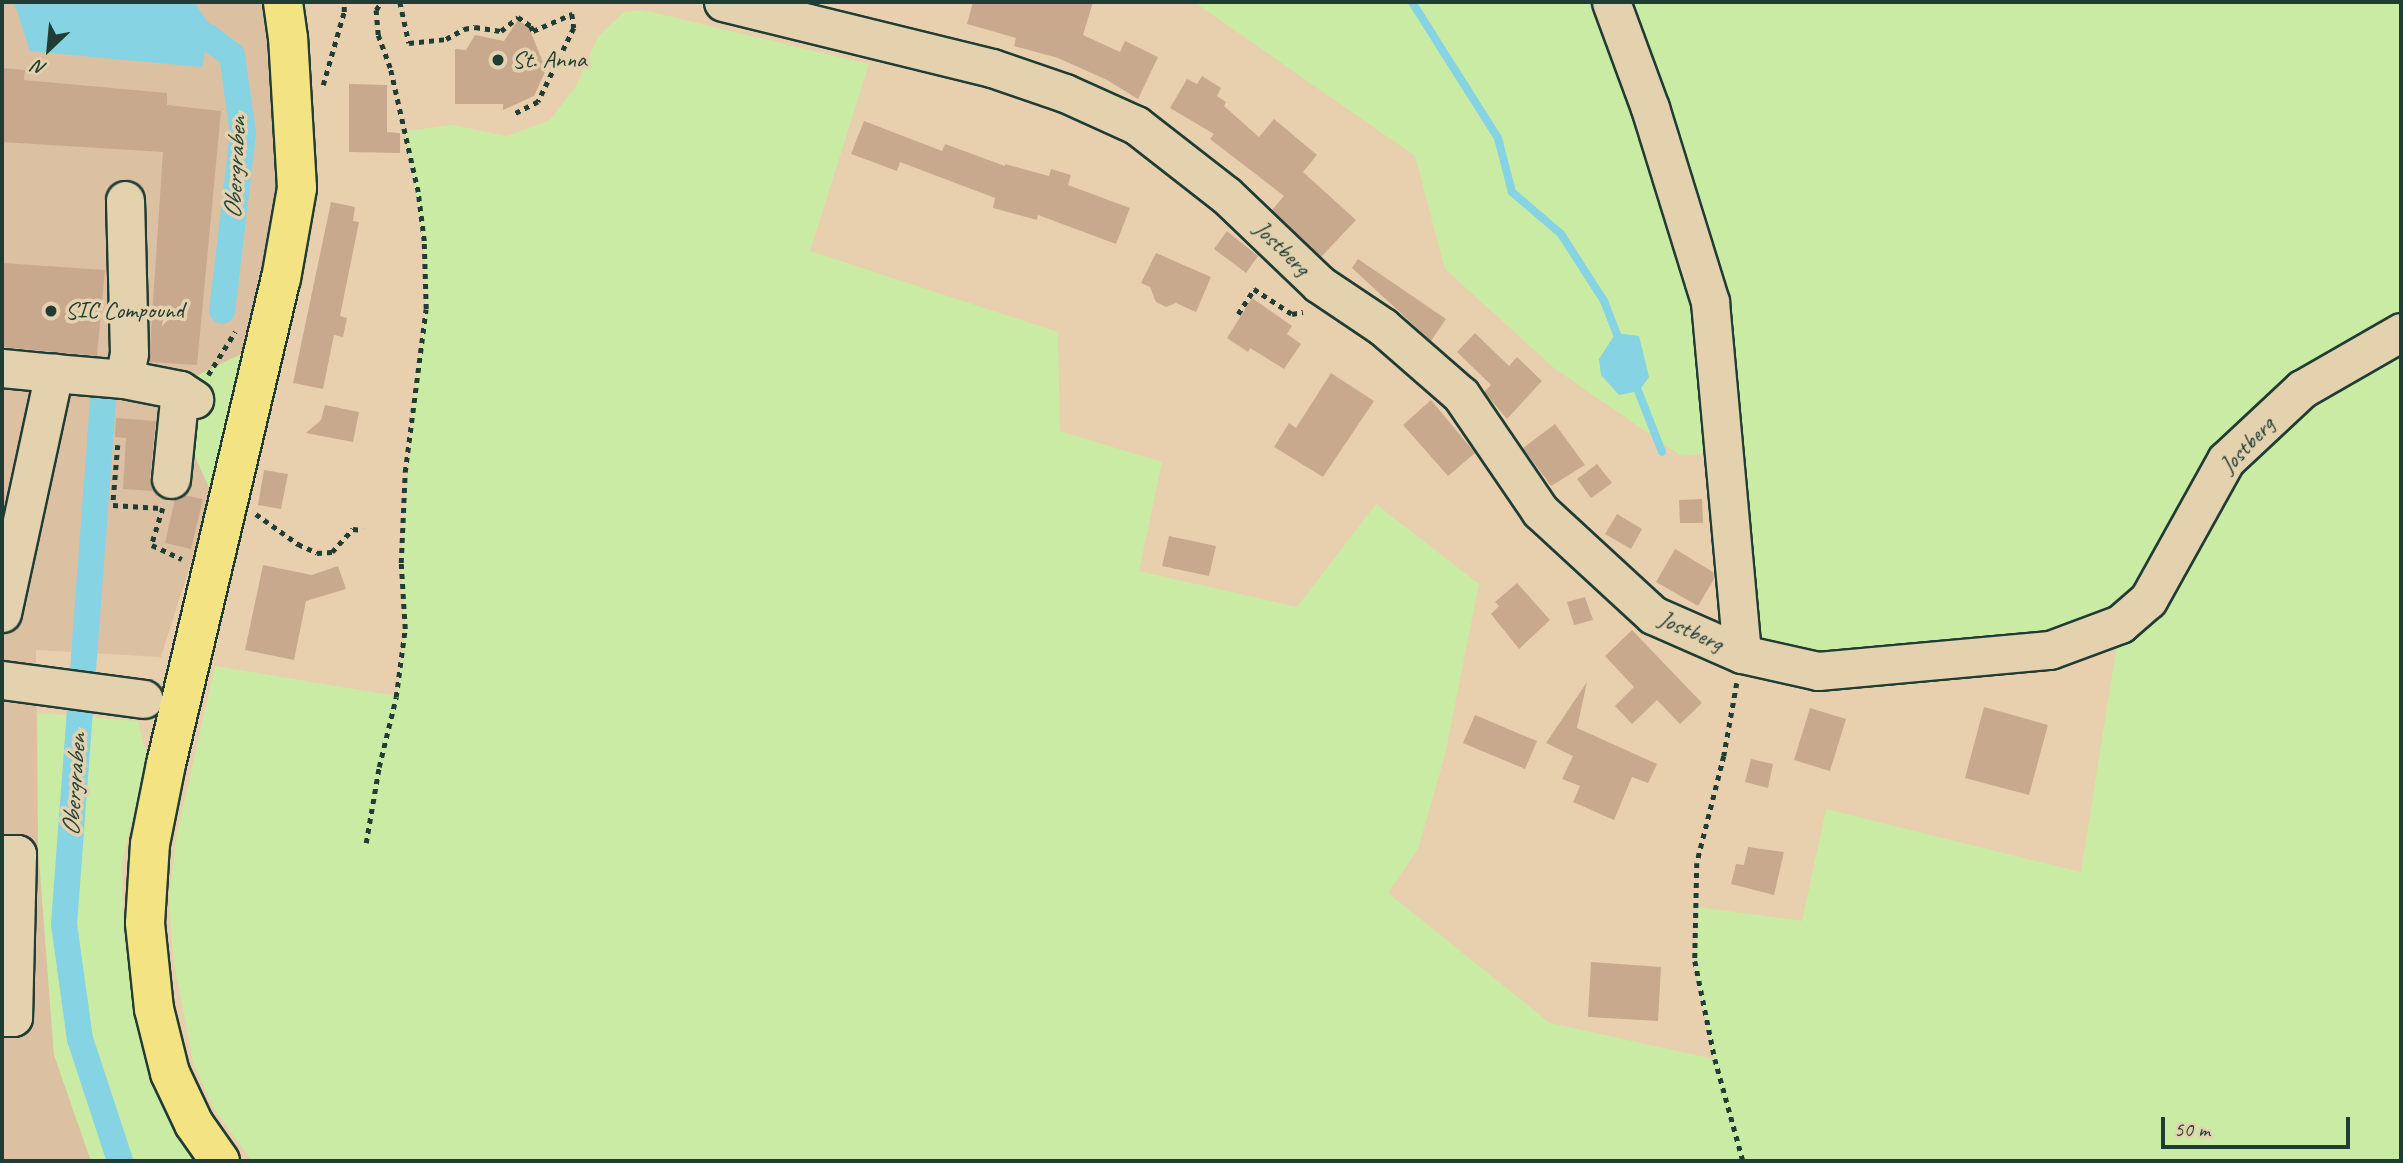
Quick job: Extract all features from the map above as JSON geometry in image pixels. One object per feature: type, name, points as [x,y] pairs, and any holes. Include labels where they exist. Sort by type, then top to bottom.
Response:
[{"type":"main road","points":[[220,1161],[194,1124],[170,1073],[155,1009],[145,923],[150,844],[163,777],[281,279],[298,188],[289,38],[283,2]]},
{"type":"street","name":"Jostberg","points":[[723,2],[992,68],[1065,93],[1136,125],[1226,195],[1319,284],[1383,327],[1461,395],[1540,511],[1653,615],[1742,654],[1818,671],[2050,650],[2120,624],[2147,600],[2227,460],[2302,389],[2399,333]]},
{"type":"street","name":"Jostberg","points":[[1611,2],[1650,108],[1710,302],[1742,654]]},
{"type":"street","points":[[124,379],[129,353],[125,200]]},
{"type":"street","points":[[2,368],[124,379],[187,394],[167,494]]},
{"type":"street","points":[[2,613],[54,373]]},
{"type":"street","points":[[2,680],[144,699]]},
{"type":"street","points":[[2,854],[16,854],[13,1017],[2,1017]]},
{"type":"path","points":[[322,90],[344,12],[344,2]]},
{"type":"path","points":[[366,843],[379,767],[397,697],[405,629],[401,563],[405,472],[426,309],[418,192],[390,68],[378,35],[376,10],[381,2]]},
{"type":"path","points":[[400,2],[409,43],[446,39],[464,29],[475,27],[501,31],[518,17],[531,26],[533,31],[572,14],[574,28],[538,102],[513,115]]},
{"type":"path","points":[[1238,314],[1254,289],[1292,314],[1303,312]]},
{"type":"path","points":[[187,394],[242,320]]},
{"type":"path","points":[[118,445],[113,505],[167,494],[152,545],[168,555],[214,568]]},
{"type":"path","points":[[248,509],[317,553],[332,552],[353,530],[363,530]]},
{"type":"path","points":[[1742,654],[1724,756],[1697,863],[1695,961],[1715,1059],[1743,1161]]},
{"type":"shaded area","points":[[2,2],[264,2],[276,70],[280,184],[247,350],[211,500],[161,657],[36,650],[38,845],[54,1054],[91,1161],[2,1161]]},
{"type":"green space","points":[[1194,2],[2401,2],[2401,1161],[252,1161],[214,1109],[193,1062],[173,957],[169,897],[177,833],[215,666],[397,696],[405,629],[401,563],[414,400],[426,309],[424,241],[405,131],[453,125],[507,136],[550,120],[576,86],[598,37],[624,12],[643,10],[869,64],[810,251],[1058,332],[1060,431],[1162,462],[1139,571],[1297,607],[1376,504],[1479,584],[1445,755],[1418,849],[1388,893],[1550,1023],[1714,1059],[1696,973],[1698,907],[1802,921],[1826,809],[2081,872],[2120,625],[2050,650],[1742,654],[1723,451],[1681,456],[1554,368],[1445,269],[1415,156]]},
{"type":"green space","points":[[243,353],[212,494],[180,424],[180,390],[200,374]]},
{"type":"green space","points":[[38,713],[138,721],[147,757],[122,862],[123,935],[146,1059],[175,1127],[197,1161],[91,1161],[54,1055],[38,845]]},
{"type":"water","points":[[14,2],[194,2],[210,25],[202,67],[30,51]]},
{"type":"water","points":[[1616,333],[1639,336],[1649,377],[1639,391],[1619,395],[1601,375],[1599,359]]},
{"type":"building","points":[[973,2],[1093,2],[1083,35],[1120,52],[1125,41],[1158,57],[1138,99],[1107,80],[1058,58],[1014,46],[1016,38],[967,24]]},
{"type":"building","name":"St. Anna","points":[[518,20],[529,28],[546,70],[534,96],[503,110],[503,104],[455,104],[455,49],[466,50],[475,35],[504,41]]},
{"type":"building","points":[[2,68],[25,70],[24,80],[167,93],[167,105],[221,111],[197,365],[149,362],[163,152],[2,142]]},
{"type":"building","points":[[1202,76],[1221,88],[1217,96],[1226,102],[1224,106],[1259,137],[1274,119],[1317,155],[1303,172],[1356,220],[1321,257],[1272,210],[1284,196],[1210,139],[1214,134],[1170,108],[1187,79],[1197,84]]},
{"type":"building","points":[[349,84],[387,85],[387,132],[400,133],[400,153],[349,152]]},
{"type":"building","points":[[864,121],[942,151],[945,144],[1005,166],[1049,176],[1051,169],[1071,175],[1068,185],[1130,208],[1116,244],[1038,215],[1037,220],[993,208],[995,198],[900,162],[897,171],[851,154]]},
{"type":"building","points":[[331,202],[355,207],[353,221],[359,222],[340,316],[347,318],[343,337],[334,335],[323,389],[293,383]]},
{"type":"building","points":[[1227,231],[1258,256],[1246,273],[1214,249]]},
{"type":"building","points":[[1156,253],[1211,277],[1196,312],[1176,303],[1166,307],[1156,302],[1150,287],[1141,283]]},
{"type":"building","points":[[1358,259],[1446,319],[1431,341],[1352,268]]},
{"type":"building","name":"SIC Compound","points":[[2,263],[105,270],[97,356],[2,347]]},
{"type":"building","points":[[1252,298],[1292,326],[1287,334],[1301,344],[1284,369],[1250,348],[1248,352],[1227,338]]},
{"type":"building","points":[[1475,333],[1509,366],[1517,357],[1542,381],[1507,419],[1484,392],[1491,385],[1457,352]]},
{"type":"building","points":[[1331,373],[1374,401],[1323,477],[1274,447],[1289,423],[1296,428]]},
{"type":"building","points":[[1431,400],[1475,453],[1448,476],[1403,425]]},
{"type":"building","points":[[325,405],[359,412],[353,442],[306,433],[321,420]]},
{"type":"building","points":[[116,418],[156,421],[150,477],[154,491],[123,489],[126,438],[115,437]]},
{"type":"building","points":[[1555,424],[1585,465],[1551,486],[1523,448]]},
{"type":"building","points":[[1597,464],[1612,483],[1591,498],[1577,479]]},
{"type":"building","points":[[264,470],[288,474],[281,509],[258,505]]},
{"type":"building","points":[[184,495],[203,499],[191,549],[165,543],[175,499]]},
{"type":"building","points":[[1702,499],[1703,523],[1680,523],[1679,500]]},
{"type":"building","points":[[1617,514],[1642,529],[1631,549],[1605,534]]},
{"type":"building","points":[[1169,536],[1216,546],[1209,576],[1162,566]]},
{"type":"building","points":[[1675,549],[1713,572],[1714,579],[1698,606],[1656,582]]},
{"type":"building","points":[[263,565],[312,575],[338,566],[346,589],[306,601],[294,660],[245,650]]},
{"type":"building","points":[[1517,583],[1550,620],[1519,649],[1491,614],[1499,606],[1495,602]]},
{"type":"building","points":[[1585,597],[1593,620],[1574,625],[1567,602]]},
{"type":"building","points":[[1632,630],[1702,703],[1680,724],[1657,700],[1632,724],[1615,706],[1634,687],[1605,656]]},
{"type":"building","points":[[1587,682],[1577,728],[1657,764],[1648,783],[1632,777],[1614,820],[1573,802],[1580,786],[1562,779],[1573,756],[1546,743]]},
{"type":"building","points":[[1984,707],[2048,725],[2029,795],[1965,778]]},
{"type":"building","points":[[1810,708],[1846,719],[1830,771],[1794,760]]},
{"type":"building","points":[[1475,715],[1537,741],[1525,769],[1463,743]]},
{"type":"building","points":[[1751,759],[1773,764],[1768,788],[1745,782]]},
{"type":"building","points":[[1748,847],[1784,852],[1774,895],[1731,884],[1736,864],[1744,865]]},
{"type":"building","points":[[1591,962],[1661,967],[1658,1021],[1588,1017]]},
{"type":"waterway","name":"Obergraben","points":[[132,2],[208,37],[232,55],[243,133],[222,311]]},
{"type":"waterway","points":[[1412,2],[1498,138],[1512,192],[1561,234],[1604,301],[1620,342]]},
{"type":"waterway","points":[[1635,383],[1662,452]]},
{"type":"waterway","name":"Obergraben","points":[[103,402],[64,924],[80,1039],[120,1161]]},
{"type":"place","name":"St. Anna","points":[[498,60]]},
{"type":"place","name":"SIC Compound","points":[[51,311]]}]
